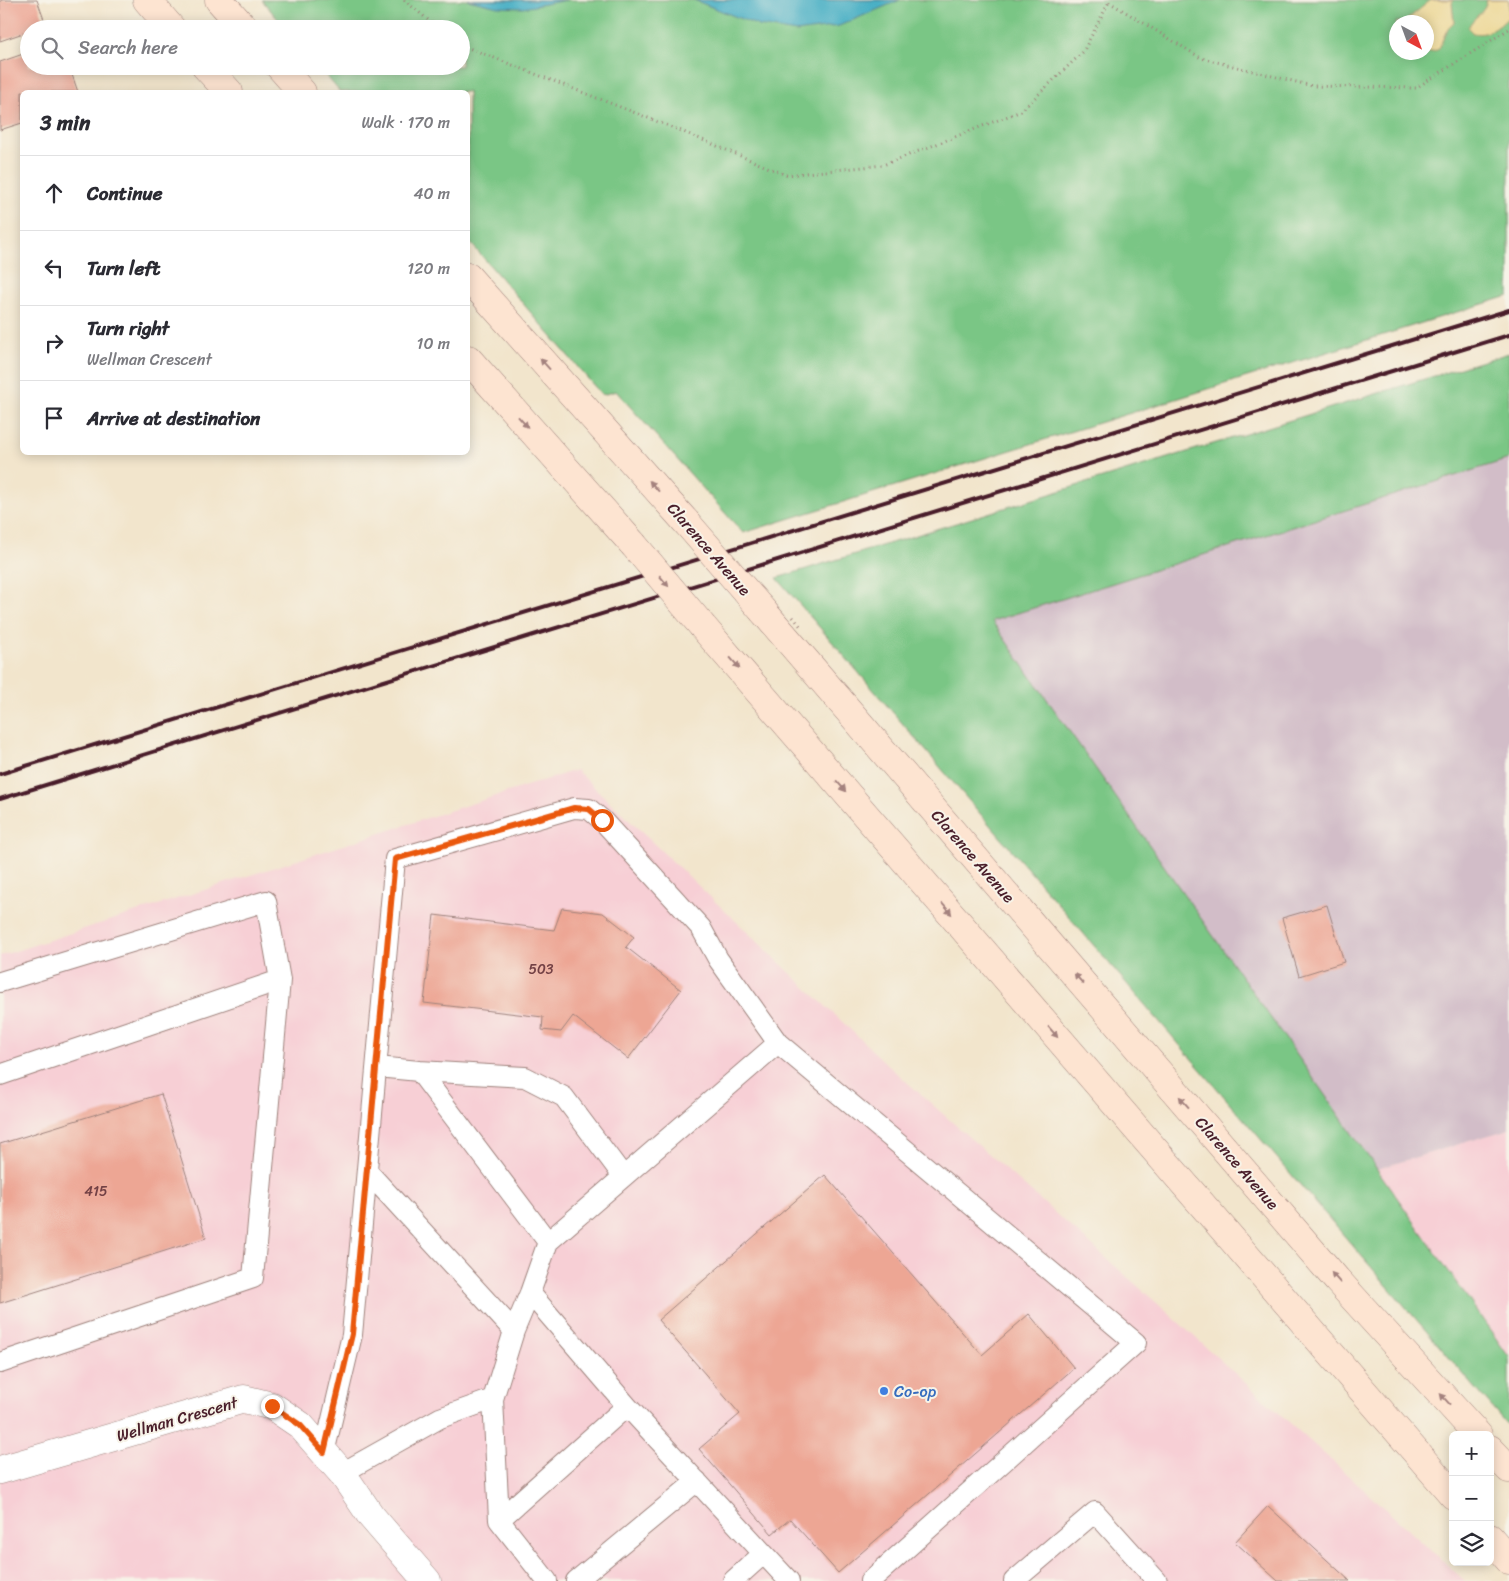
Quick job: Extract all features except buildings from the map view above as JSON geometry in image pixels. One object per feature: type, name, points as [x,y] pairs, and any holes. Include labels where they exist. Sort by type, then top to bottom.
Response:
[{"type":"main road","points":[[147,0],[164,20]]},
{"type":"main road","points":[[220,0],[237,20]]},
{"type":"main road","points":[[213,75],[227,90]]},
{"type":"main road","points":[[287,75],[300,90]]},
{"type":"main road","name":"Clarence Avenue","points":[[470,279],[686,522],[1337,1280],[1474,1431]]},
{"type":"main road","points":[[470,361],[633,544],[1449,1490]]},
{"type":"main road","points":[[1494,1452],[1509,1469]]},
{"type":"main road","points":[[1494,1543],[1509,1560]]},
{"type":"street","name":"Wellman Crescent","points":[[0,1470],[244,1399],[272,1406],[300,1425],[324,1452],[342,1473],[371,1516],[427,1581]]},
{"type":"lane","points":[[324,1452],[352,1334],[395,859],[574,808],[589,809],[602,820],[702,928],[718,959],[778,1043],[1136,1343],[870,1581]]},
{"type":"lane","points":[[0,982],[266,901],[280,980],[253,1278],[0,1363]]},
{"type":"lane","points":[[0,1075],[280,980]]},
{"type":"lane","points":[[546,1581],[499,1520],[493,1399],[514,1331],[548,1242],[778,1043]]},
{"type":"lane","points":[[377,1067],[525,1077],[564,1097],[623,1176]]},
{"type":"lane","points":[[419,1071],[548,1242]]},
{"type":"lane","points":[[367,1171],[514,1331]]},
{"type":"lane","points":[[530,1293],[627,1406],[789,1581]]},
{"type":"lane","points":[[342,1473],[440,1418],[493,1399]]},
{"type":"lane","points":[[499,1520],[627,1406]]},
{"type":"lane","points":[[576,1581],[697,1481]]},
{"type":"lane","points":[[1014,1581],[1096,1512],[1157,1581]]},
{"type":"lane","points":[[733,1581],[763,1554]]},
{"type":"path","points":[[404,0],[428,20]]},
{"type":"path","points":[[470,49],[674,128],[786,175],[883,165],[1021,111],[1083,52],[1108,1],[1201,58],[1312,86],[1416,88],[1509,29]]},
{"type":"shaded area","points":[[1509,459],[1509,1129],[1377,1169],[992,621]]},
{"type":"shaded area","points":[[576,770],[891,1068],[1167,1312],[1465,1581],[0,1581],[0,956]]},
{"type":"shaded area","points":[[1509,1129],[1509,1357],[1377,1169]]},
{"type":"green space","points":[[262,0],[1509,0],[1509,296],[743,533],[616,391],[602,395],[470,242],[470,90],[338,90],[326,75],[470,75],[470,20],[279,20]]},
{"type":"green space","points":[[1509,353],[1509,459],[992,621],[1509,1357],[1509,1427],[777,578]]},
{"type":"sand","points":[[1431,0],[1454,0],[1452,3],[1454,23],[1447,31],[1436,51],[1434,52],[1434,15],[1413,15]]},
{"type":"sand","points":[[1487,0],[1509,0],[1509,17],[1489,32],[1473,33],[1468,28],[1482,11]]},
{"type":"water","points":[[468,0],[566,0],[523,8],[498,7]]},
{"type":"water","points":[[694,0],[900,0],[839,26],[796,32],[759,26]]},
{"type":"railway","points":[[0,774],[1509,310]]},
{"type":"railway","points":[[0,799],[1509,335]]},
{"type":"place","name":"Co-op","points":[[884,1391]]},
{"type":"route","points":[[272,1406],[300,1425],[324,1452],[352,1334],[395,859],[574,808],[589,809],[602,820]]}]
